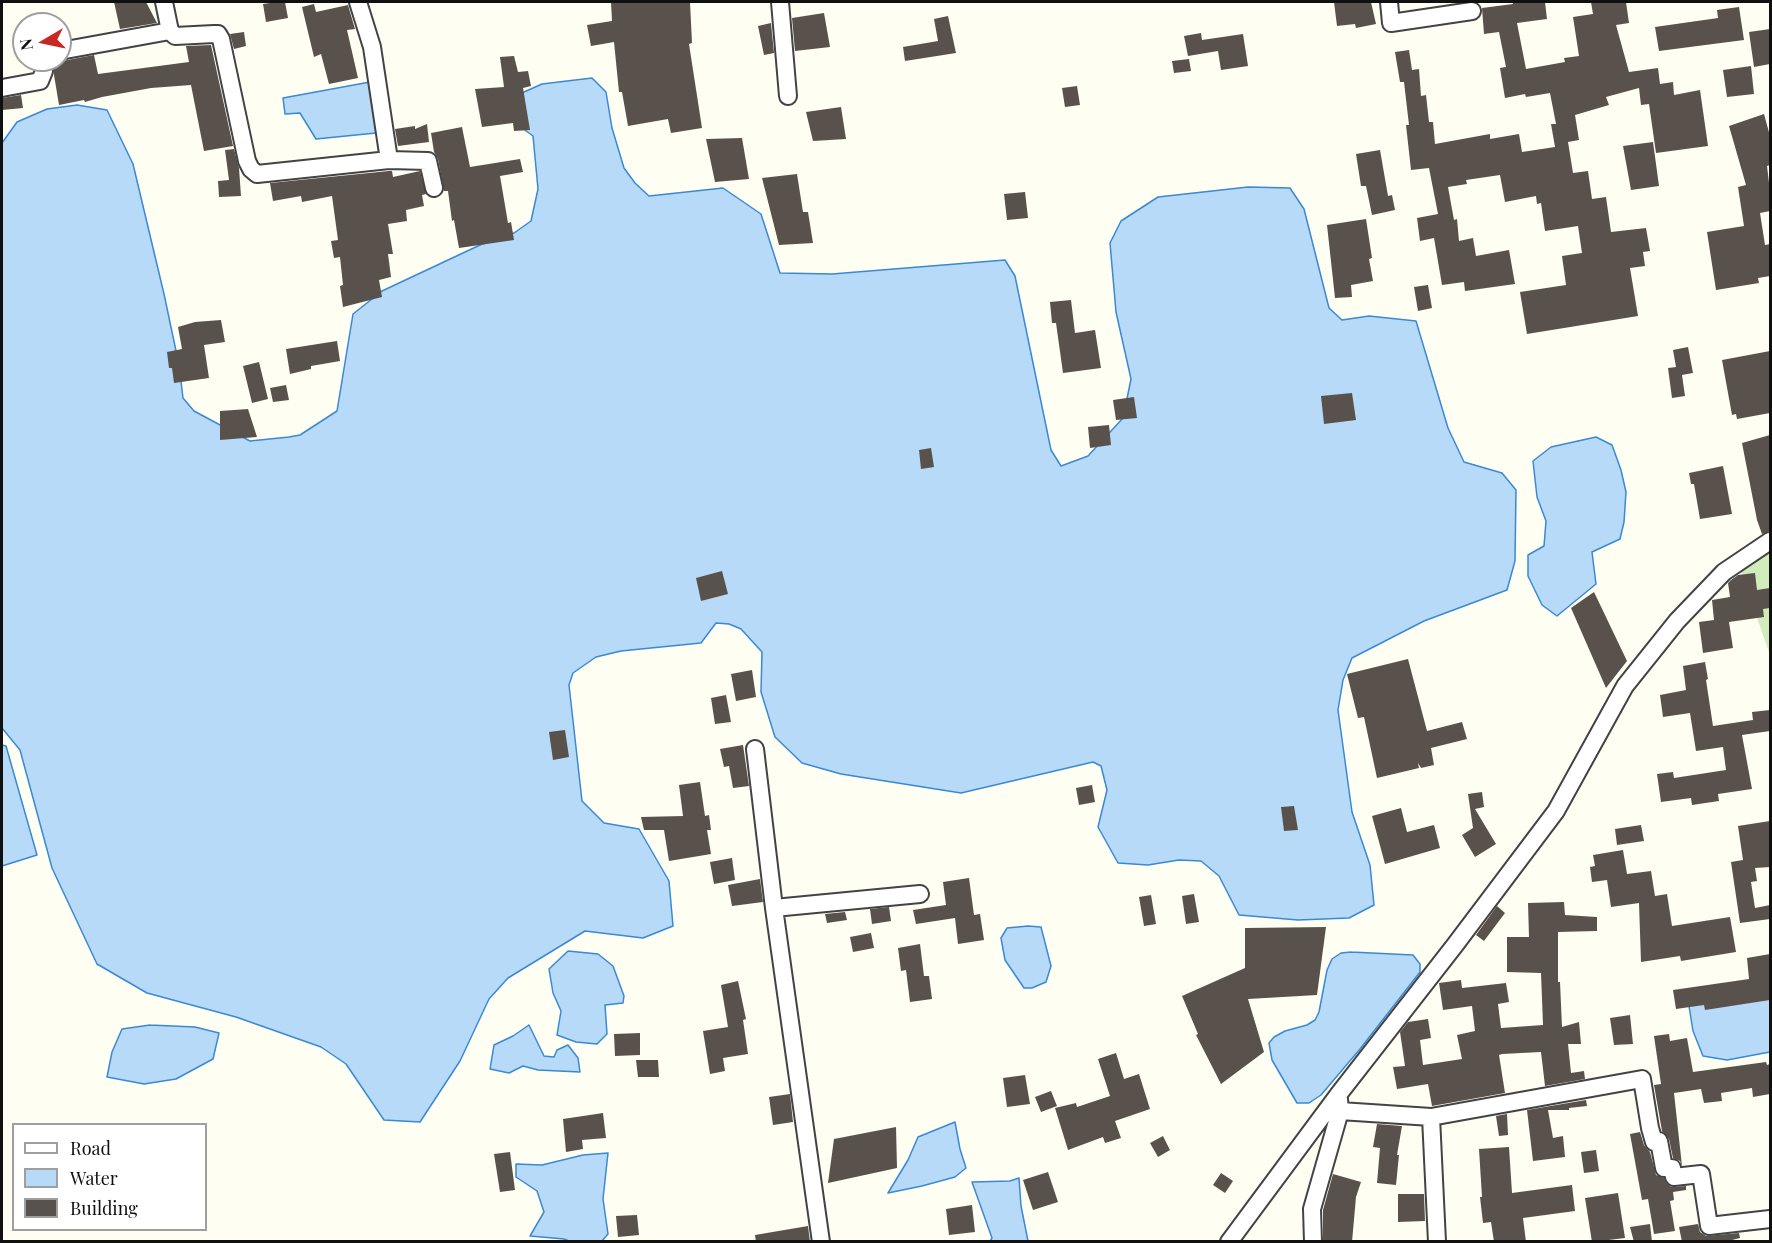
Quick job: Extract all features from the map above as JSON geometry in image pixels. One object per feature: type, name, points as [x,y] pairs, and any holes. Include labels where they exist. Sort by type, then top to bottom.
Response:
[{"type":"street","points":[[165,2],[170,31],[178,37],[218,34],[221,39],[247,161],[257,174],[389,160],[428,160],[434,188]]},
{"type":"street","points":[[358,2],[372,46],[389,160]]},
{"type":"street","points":[[780,2],[788,96]]},
{"type":"street","points":[[1389,2],[1391,22],[1472,11]]},
{"type":"street","points":[[72,49],[170,31]]},
{"type":"street","points":[[2,88],[40,81],[44,72]]},
{"type":"street","points":[[1229,1242],[1339,1103],[1556,811],[1625,686],[1677,621],[1724,572],[1770,541]]},
{"type":"street","points":[[755,749],[774,908],[821,1242]]},
{"type":"street","points":[[774,908],[920,894]]},
{"type":"street","points":[[1339,1103],[1431,1117],[1642,1079],[1650,1128],[1654,1142],[1659,1141],[1664,1168],[1672,1168],[1674,1177],[1701,1174],[1709,1226],[1770,1219]]},
{"type":"street","points":[[1313,1242],[1312,1209],[1339,1103]]},
{"type":"street","points":[[1431,1117],[1437,1242]]},
{"type":"green space","points":[[1770,545],[1770,655],[1738,563]]},
{"type":"water","points":[[592,78],[606,92],[612,128],[624,168],[635,183],[649,196],[723,188],[761,214],[780,273],[832,274],[1005,260],[1015,276],[1051,450],[1061,466],[1088,456],[1123,418],[1131,379],[1116,312],[1110,243],[1121,221],[1158,197],[1248,187],[1290,188],[1304,209],[1329,308],[1342,320],[1369,316],[1416,321],[1448,428],[1464,462],[1502,473],[1516,490],[1515,561],[1507,590],[1424,621],[1352,658],[1343,680],[1338,710],[1352,812],[1370,865],[1374,905],[1349,918],[1298,920],[1239,915],[1219,876],[1201,861],[1179,860],[1148,865],[1118,863],[1098,827],[1107,790],[1101,766],[1093,762],[961,793],[841,774],[802,763],[775,737],[761,692],[762,652],[741,629],[729,624],[716,623],[701,643],[621,651],[596,657],[573,673],[569,685],[582,801],[604,823],[639,829],[669,881],[673,926],[643,938],[585,931],[508,978],[489,999],[460,1061],[420,1122],[384,1120],[346,1064],[321,1047],[236,1017],[147,993],[97,964],[52,868],[20,750],[2,728],[2,143],[17,122],[47,109],[77,105],[107,110],[133,164],[164,294],[179,365],[183,398],[194,411],[250,441],[289,437],[300,435],[337,411],[353,314],[382,291],[480,245],[514,233],[531,221],[538,189],[533,136],[504,115],[515,96],[542,84]]},
{"type":"water","points":[[370,82],[376,133],[316,139],[300,113],[285,114],[283,98]]},
{"type":"water","points":[[1596,437],[1612,445],[1621,470],[1626,492],[1624,522],[1620,539],[1592,552],[1596,584],[1557,616],[1542,605],[1528,576],[1528,555],[1544,546],[1546,521],[1537,497],[1533,461],[1551,447]]},
{"type":"water","points":[[2,745],[6,746],[37,855],[2,866]]},
{"type":"water","points":[[1041,927],[1051,966],[1046,982],[1032,988],[1024,988],[1005,960],[1001,938],[1007,928]]},
{"type":"water","points":[[568,951],[598,954],[613,966],[624,996],[623,1003],[605,1005],[607,1034],[597,1044],[576,1042],[557,1035],[561,1011],[553,993],[549,969]]},
{"type":"water","points":[[1341,953],[1413,955],[1420,964],[1420,972],[1321,1095],[1309,1103],[1297,1103],[1272,1060],[1269,1043],[1285,1031],[1307,1025],[1315,1020],[1319,1012],[1327,970],[1332,959]]},
{"type":"water","points":[[1770,981],[1770,1052],[1727,1060],[1703,1056],[1693,1031],[1688,1000],[1741,984]]},
{"type":"water","points":[[150,1025],[195,1027],[219,1033],[213,1059],[176,1079],[144,1084],[107,1077],[112,1052],[122,1029]]},
{"type":"water","points":[[529,1025],[544,1056],[554,1057],[557,1050],[568,1045],[578,1058],[580,1072],[538,1070],[523,1066],[509,1073],[490,1069],[494,1045]]},
{"type":"water","points":[[955,1122],[966,1168],[955,1177],[888,1193],[908,1160],[918,1137]]},
{"type":"water","points":[[608,1153],[603,1199],[608,1234],[602,1241],[569,1241],[530,1236],[544,1212],[537,1191],[516,1177],[516,1164],[542,1165],[583,1155]]},
{"type":"water","points":[[1019,1178],[1021,1206],[1028,1241],[990,1241],[992,1238],[972,1182],[1010,1181]]},
{"type":"building","points":[[114,2],[146,2],[157,23],[120,29]]},
{"type":"building","points":[[285,2],[288,18],[266,22],[263,4]]},
{"type":"building","points":[[611,2],[690,2],[692,43],[689,44],[702,128],[671,133],[668,119],[628,126],[622,92],[619,92],[614,42],[591,46],[587,25],[612,21]]},
{"type":"building","points":[[1334,2],[1371,2],[1376,24],[1356,28],[1355,24],[1337,26]]},
{"type":"building","points":[[1513,2],[1545,2],[1547,19],[1517,23],[1526,69],[1565,62],[1564,58],[1579,56],[1573,17],[1593,14],[1591,2],[1626,2],[1629,23],[1616,25],[1629,72],[1658,68],[1660,84],[1673,82],[1674,95],[1700,90],[1708,146],[1656,153],[1649,104],[1641,105],[1639,88],[1606,97],[1609,105],[1575,115],[1579,140],[1568,142],[1573,173],[1588,171],[1592,199],[1606,197],[1611,232],[1646,228],[1650,251],[1643,252],[1645,266],[1630,268],[1638,316],[1527,334],[1520,292],[1566,285],[1562,256],[1582,253],[1578,226],[1545,231],[1541,203],[1537,204],[1536,196],[1505,202],[1500,175],[1466,180],[1467,184],[1448,187],[1454,220],[1457,219],[1459,241],[1473,238],[1476,256],[1509,250],[1515,284],[1465,291],[1464,282],[1442,285],[1434,238],[1420,241],[1417,218],[1438,214],[1429,168],[1411,170],[1404,82],[1400,82],[1395,52],[1409,50],[1412,70],[1419,69],[1421,96],[1426,95],[1429,122],[1433,122],[1435,144],[1490,134],[1490,139],[1519,134],[1522,152],[1555,147],[1551,124],[1556,124],[1550,93],[1505,98],[1500,68],[1506,67],[1499,32],[1484,34],[1482,8],[1513,4]]},
{"type":"building","points":[[314,4],[316,12],[348,5],[355,29],[347,30],[358,78],[329,84],[321,54],[314,57],[302,7]]},
{"type":"building","points":[[1739,7],[1744,40],[1659,51],[1655,27],[1718,18],[1717,10]]},
{"type":"building","points":[[824,13],[830,47],[795,51],[792,18]]},
{"type":"building","points":[[948,16],[956,53],[905,61],[903,47],[938,41],[934,19]]},
{"type":"building","points":[[771,23],[774,53],[764,55],[758,26]]},
{"type":"building","points":[[1770,29],[1770,64],[1754,67],[1749,32]]},
{"type":"building","points":[[244,32],[246,46],[234,49],[230,34]]},
{"type":"building","points":[[1201,33],[1202,40],[1243,34],[1248,66],[1221,70],[1218,51],[1188,56],[1184,36]]},
{"type":"building","points":[[211,45],[233,146],[204,151],[191,85],[151,88],[59,105],[54,72],[72,72],[72,59],[94,55],[98,74],[189,62],[186,46]]},
{"type":"building","points":[[514,56],[518,72],[528,71],[531,86],[523,88],[530,130],[514,131],[513,123],[482,127],[475,89],[504,87],[500,57]]},
{"type":"building","points":[[1189,59],[1191,71],[1174,73],[1172,61]]},
{"type":"building","points":[[1751,66],[1754,94],[1727,97],[1723,70]]},
{"type":"building","points":[[1077,86],[1080,105],[1065,107],[1062,88]]},
{"type":"building","points":[[21,95],[23,108],[2,110],[2,98]]},
{"type":"building","points":[[841,107],[846,139],[813,141],[806,112]]},
{"type":"building","points":[[1764,114],[1770,136],[1770,165],[1767,166],[1770,211],[1760,213],[1765,245],[1770,244],[1770,276],[1758,278],[1759,283],[1716,290],[1707,232],[1744,226],[1738,187],[1746,185],[1729,126]]},
{"type":"building","points":[[427,124],[429,142],[398,146],[395,129],[415,126],[415,129]]},
{"type":"building","points":[[462,127],[470,167],[520,159],[523,172],[500,176],[508,223],[511,222],[514,240],[459,248],[448,191],[444,191],[431,133]]},
{"type":"building","points":[[742,138],[749,179],[715,182],[706,139]]},
{"type":"building","points":[[1653,142],[1659,186],[1631,190],[1623,146]]},
{"type":"building","points":[[234,149],[239,168],[241,196],[219,197],[218,181],[229,180],[225,150]]},
{"type":"building","points":[[1380,150],[1388,196],[1392,195],[1395,210],[1372,215],[1366,186],[1361,186],[1356,154]]},
{"type":"building","points":[[392,171],[393,177],[420,171],[426,194],[422,195],[424,206],[406,210],[407,221],[388,224],[393,254],[388,254],[391,277],[379,280],[382,297],[343,307],[340,257],[334,258],[331,241],[338,240],[332,196],[302,202],[301,196],[273,201],[270,183]]},
{"type":"building","points":[[797,174],[803,212],[808,212],[813,243],[779,245],[762,178]]},
{"type":"building","points":[[1025,192],[1028,218],[1007,220],[1004,194]]},
{"type":"building","points":[[1366,219],[1373,281],[1351,285],[1352,297],[1335,298],[1327,225]]},
{"type":"building","points":[[1428,285],[1432,308],[1418,311],[1414,287]]},
{"type":"building","points":[[1071,300],[1075,333],[1095,330],[1101,368],[1063,373],[1056,323],[1052,323],[1050,302]]},
{"type":"building","points":[[221,320],[225,342],[204,345],[209,378],[174,383],[167,352],[182,349],[178,327],[195,322]]},
{"type":"building","points":[[337,341],[340,361],[311,366],[311,369],[290,374],[286,349]]},
{"type":"building","points":[[1688,347],[1693,373],[1682,375],[1685,396],[1672,398],[1668,368],[1676,367],[1673,350]]},
{"type":"building","points":[[1770,351],[1770,413],[1737,419],[1736,414],[1732,415],[1722,360]]},
{"type":"building","points":[[259,362],[268,399],[252,403],[243,366]]},
{"type":"building","points":[[286,385],[289,400],[273,402],[270,388]]},
{"type":"building","points":[[1352,393],[1356,420],[1324,424],[1321,396]]},
{"type":"building","points":[[1134,397],[1137,418],[1116,420],[1113,400]]},
{"type":"building","points":[[248,409],[257,437],[220,440],[220,411]]},
{"type":"building","points":[[1109,425],[1111,445],[1090,448],[1088,427]]},
{"type":"building","points":[[1770,435],[1770,531],[1762,534],[1757,520],[1742,443]]},
{"type":"building","points":[[931,448],[934,467],[921,469],[919,450]]},
{"type":"building","points":[[1723,466],[1732,514],[1700,519],[1694,484],[1691,484],[1689,473]]},
{"type":"building","points":[[722,571],[728,594],[701,601],[696,578]]},
{"type":"building","points":[[1755,573],[1757,590],[1770,588],[1770,608],[1763,609],[1764,617],[1729,622],[1733,648],[1703,653],[1699,622],[1714,620],[1712,600],[1730,597],[1728,583],[1738,575]]},
{"type":"building","points":[[1594,592],[1627,661],[1606,688],[1571,608]]},
{"type":"building","points":[[1408,659],[1427,731],[1462,722],[1467,739],[1431,748],[1434,765],[1421,768],[1418,763],[1419,768],[1377,778],[1364,717],[1358,718],[1347,674]]},
{"type":"building","points":[[1705,662],[1713,726],[1753,720],[1752,712],[1770,710],[1770,731],[1742,735],[1752,789],[1718,794],[1719,801],[1692,805],[1691,798],[1661,802],[1657,774],[1673,772],[1674,778],[1726,770],[1723,747],[1696,751],[1690,713],[1663,717],[1660,695],[1686,690],[1683,666]]},
{"type":"building","points":[[752,670],[756,697],[736,701],[731,674]]},
{"type":"building","points":[[726,695],[731,722],[715,724],[711,698]]},
{"type":"building","points":[[565,730],[569,757],[553,760],[549,732]]},
{"type":"building","points":[[743,745],[749,786],[733,788],[729,766],[724,767],[720,749]]},
{"type":"building","points":[[700,782],[705,816],[709,815],[711,830],[707,830],[711,854],[669,861],[664,830],[644,830],[641,817],[683,816],[679,785]]},
{"type":"building","points":[[1092,785],[1095,802],[1079,805],[1076,788]]},
{"type":"building","points":[[1482,792],[1484,807],[1475,809],[1496,844],[1475,857],[1462,835],[1473,828],[1468,794]]},
{"type":"building","points":[[1294,806],[1298,830],[1284,831],[1281,807]]},
{"type":"building","points":[[1401,808],[1407,832],[1434,825],[1440,848],[1385,864],[1372,816]]},
{"type":"building","points":[[1770,821],[1770,867],[1755,868],[1757,881],[1751,882],[1755,908],[1770,905],[1770,919],[1740,923],[1731,862],[1743,860],[1738,826]]},
{"type":"building","points":[[1641,825],[1644,841],[1617,845],[1615,829]]},
{"type":"building","points":[[1623,850],[1627,874],[1651,871],[1655,896],[1667,894],[1672,926],[1730,917],[1736,952],[1681,961],[1680,956],[1641,962],[1639,903],[1611,907],[1607,880],[1592,882],[1590,867],[1595,866],[1593,855]]},
{"type":"building","points":[[732,858],[735,880],[714,884],[710,862]]},
{"type":"building","points":[[969,878],[974,915],[980,914],[984,940],[958,944],[955,918],[916,924],[913,910],[946,905],[943,882]]},
{"type":"building","points":[[760,879],[763,902],[732,906],[728,885]]},
{"type":"building","points":[[1194,894],[1199,922],[1186,924],[1182,896]]},
{"type":"building","points":[[1151,895],[1156,924],[1144,926],[1139,897]]},
{"type":"building","points":[[1564,902],[1565,915],[1597,917],[1597,931],[1558,932],[1558,982],[1560,982],[1562,1027],[1579,1022],[1581,1044],[1568,1044],[1571,1073],[1584,1071],[1585,1079],[1545,1086],[1541,1052],[1502,1054],[1499,1055],[1505,1093],[1432,1106],[1428,1084],[1397,1089],[1393,1067],[1405,1066],[1400,1032],[1408,1022],[1428,1019],[1431,1038],[1420,1040],[1423,1065],[1462,1059],[1457,1035],[1475,1031],[1472,1006],[1443,1010],[1439,983],[1461,980],[1462,988],[1506,983],[1509,1002],[1498,1004],[1501,1028],[1543,1025],[1541,973],[1507,972],[1507,937],[1529,937],[1528,903]]},
{"type":"building","points":[[1497,906],[1505,913],[1484,941],[1476,935]]},
{"type":"building","points":[[889,907],[891,921],[872,924],[870,909]]},
{"type":"building","points":[[845,912],[847,920],[827,923],[825,914]]},
{"type":"building","points":[[1326,927],[1317,995],[1248,999],[1264,1052],[1221,1084],[1196,1035],[1198,1034],[1182,996],[1245,968],[1245,928]]},
{"type":"building","points":[[871,933],[874,948],[853,952],[850,937]]},
{"type":"building","points":[[920,944],[924,976],[929,976],[932,999],[910,1002],[906,970],[901,971],[898,948]]},
{"type":"building","points":[[1770,954],[1770,1000],[1705,1010],[1704,1005],[1676,1009],[1673,990],[1749,979],[1747,958]]},
{"type":"building","points":[[738,981],[746,1019],[743,1020],[748,1054],[723,1058],[725,1071],[710,1074],[703,1031],[728,1027],[721,985]]},
{"type":"building","points":[[1630,1015],[1633,1044],[1614,1045],[1610,1018]]},
{"type":"building","points":[[640,1033],[640,1055],[615,1056],[614,1034]]},
{"type":"building","points":[[1669,1034],[1670,1041],[1687,1038],[1693,1072],[1766,1062],[1767,1065],[1770,1064],[1770,1094],[1753,1097],[1752,1088],[1721,1093],[1722,1101],[1704,1103],[1701,1089],[1674,1093],[1682,1166],[1680,1161],[1673,1158],[1669,1139],[1662,1131],[1654,1085],[1661,1084],[1654,1036]]},
{"type":"building","points":[[1116,1053],[1124,1079],[1139,1074],[1150,1109],[1115,1121],[1121,1138],[1105,1143],[1103,1137],[1068,1150],[1055,1108],[1076,1103],[1077,1107],[1110,1096],[1098,1059]]},
{"type":"building","points":[[636,1060],[658,1060],[659,1077],[638,1077]]},
{"type":"building","points":[[1025,1075],[1030,1104],[1007,1107],[1003,1078]]},
{"type":"building","points":[[1051,1091],[1057,1106],[1041,1112],[1035,1097]]},
{"type":"building","points":[[790,1094],[793,1122],[773,1125],[769,1097]]},
{"type":"building","points":[[1586,1100],[1587,1106],[1569,1108],[1569,1110],[1548,1110],[1553,1138],[1563,1136],[1565,1157],[1533,1161],[1527,1110]]},
{"type":"building","points":[[603,1113],[606,1138],[582,1140],[583,1149],[566,1152],[563,1119]]},
{"type":"building","points":[[1507,1114],[1508,1135],[1499,1136],[1496,1116]]},
{"type":"building","points":[[1377,1124],[1402,1126],[1397,1155],[1399,1155],[1396,1185],[1377,1183],[1380,1148],[1373,1147]]},
{"type":"building","points":[[896,1127],[897,1168],[828,1183],[834,1139]]},
{"type":"building","points":[[1640,1132],[1644,1145],[1650,1152],[1656,1175],[1664,1178],[1671,1187],[1686,1186],[1686,1190],[1673,1192],[1674,1200],[1670,1201],[1675,1231],[1654,1234],[1648,1199],[1642,1200],[1630,1134]]},
{"type":"building","points":[[1163,1136],[1170,1150],[1158,1157],[1150,1143]]},
{"type":"building","points":[[1509,1147],[1512,1193],[1572,1185],[1575,1211],[1523,1218],[1526,1242],[1494,1242],[1491,1222],[1483,1223],[1479,1149]]},
{"type":"building","points":[[1596,1150],[1599,1171],[1584,1173],[1581,1152]]},
{"type":"building","points":[[510,1152],[515,1190],[500,1192],[494,1154]]},
{"type":"building","points":[[1048,1172],[1058,1202],[1033,1210],[1023,1180]]},
{"type":"building","points":[[1221,1173],[1233,1181],[1225,1193],[1213,1185]]},
{"type":"building","points":[[1333,1174],[1361,1182],[1356,1197],[1352,1242],[1323,1242],[1323,1210]]},
{"type":"building","points":[[1618,1193],[1625,1238],[1592,1242],[1585,1198]]},
{"type":"building","points":[[1398,1194],[1424,1194],[1425,1221],[1398,1222]]},
{"type":"building","points":[[972,1205],[975,1232],[949,1235],[946,1209]]},
{"type":"building","points":[[637,1215],[639,1235],[618,1237],[616,1216]]},
{"type":"building","points":[[1650,1224],[1652,1242],[1634,1242],[1630,1227]]},
{"type":"building","points":[[1698,1224],[1700,1232],[1706,1236],[1739,1233],[1740,1238],[1724,1242],[1682,1242],[1679,1227]]},
{"type":"building","points":[[808,1226],[810,1242],[756,1242],[755,1235]]}]
